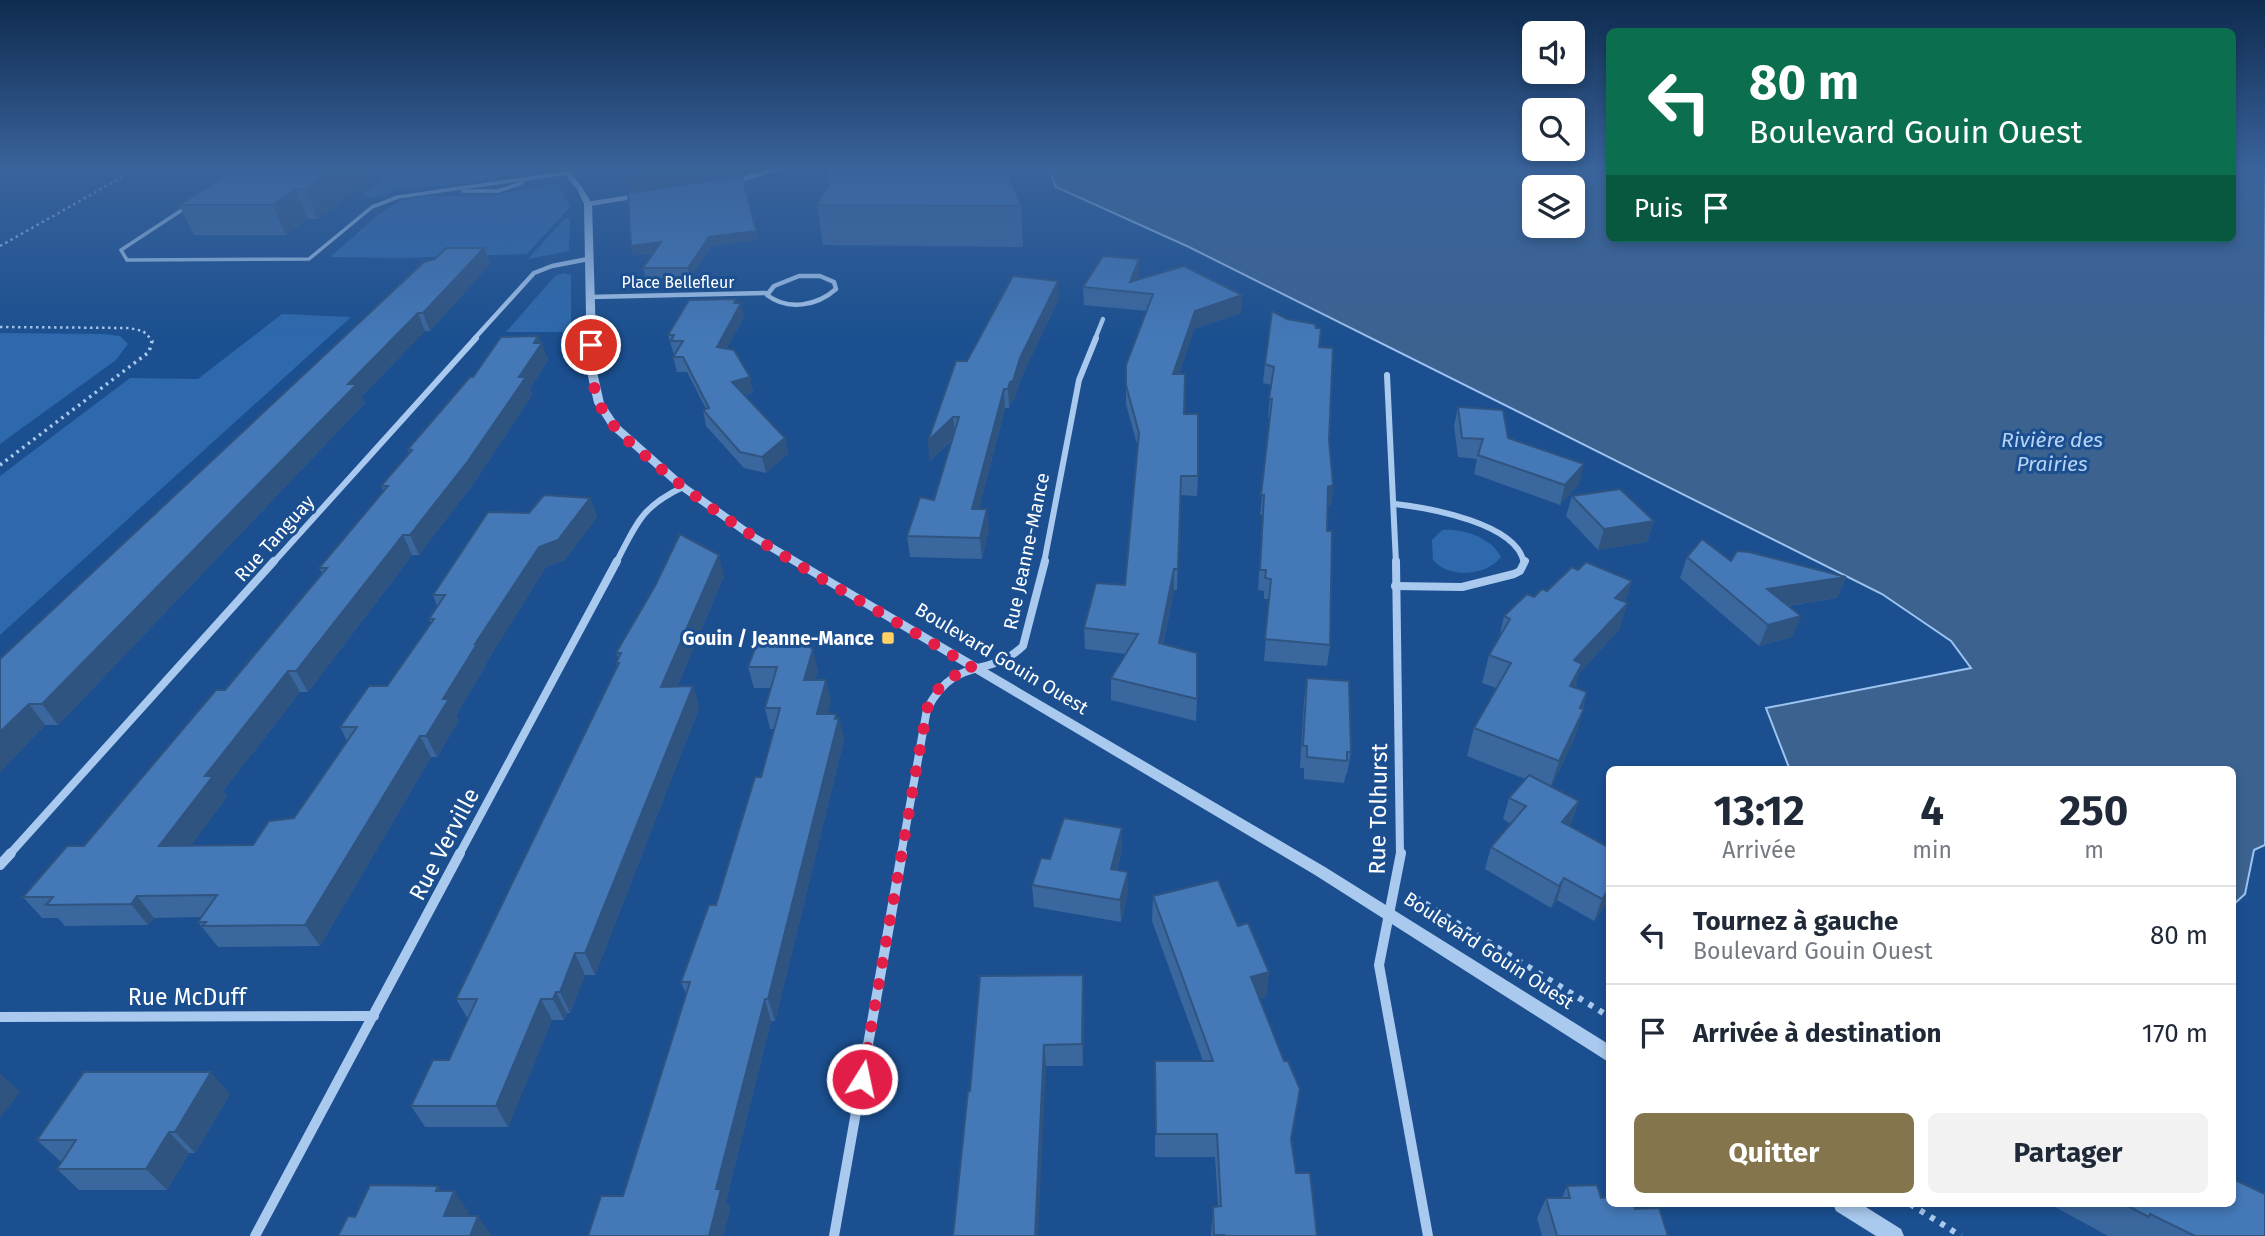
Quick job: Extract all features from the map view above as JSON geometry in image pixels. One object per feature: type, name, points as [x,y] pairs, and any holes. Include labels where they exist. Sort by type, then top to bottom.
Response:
[{"type":"street","name":"Boulevard Gouin Ouest","points":[[588,226],[592,372],[599,403],[614,426],[631,443],[683,486],[772,548],[1388,913],[1606,1052]]},
{"type":"street","name":"Rue Tanguay","points":[[0,865],[534,273],[552,266],[588,260]]},
{"type":"street","name":"Place Bellefleur","points":[[590,297],[766,293],[782,282],[806,275],[828,278],[836,286],[828,296],[802,304],[774,301],[766,293]]},
{"type":"street","name":"Rue Jeanne-Mance","points":[[834,1236],[927,709],[934,692],[945,681],[973,668],[1016,654],[1023,646],[1046,555],[1079,380],[1103,319]]},
{"type":"street","name":"Rue Tolhurst","points":[[1387,375],[1395,504],[1401,858],[1381,945],[1380,985],[1427,1236]]},
{"type":"street","name":"Rue Verville","points":[[255,1236],[642,514],[658,499],[683,486]]},
{"type":"street","points":[[1395,504],[1438,509],[1463,518],[1506,540],[1521,551],[1525,561],[1520,571],[1514,575],[1472,586],[1395,586]]},
{"type":"street","name":"Rue McDuff","points":[[0,1017],[374,1016]]},
{"type":"street","points":[[1848,1207],[1894,1236]]},
{"type":"lane","points":[[158,226],[121,250],[127,260],[309,259],[352,226]]},
{"type":"path","points":[[0,246],[36,226]]},
{"type":"path","points":[[0,327],[129,328],[142,331],[152,341],[149,352],[0,465]]},
{"type":"path","name":"Boulevard Gouin Ouest","points":[[1439,912],[1606,1015]]},
{"type":"path","points":[[1915,1207],[1961,1236]]},
{"type":"shaded area","points":[[366,226],[553,226],[527,254],[403,258],[400,261],[402,258],[330,257]]},
{"type":"shaded area","points":[[558,226],[570,226],[569,251],[528,259]]},
{"type":"shaded area","points":[[564,273],[571,275],[571,332],[506,332],[555,276]]},
{"type":"shaded area","points":[[282,314],[351,317],[0,635],[0,476],[130,378],[198,379]]},
{"type":"shaded area","points":[[0,333],[105,334],[120,336],[128,344],[116,360],[0,444]]},
{"type":"shaded area","points":[[1442,530],[1475,535],[1490,544],[1501,557],[1487,568],[1478,571],[1468,573],[1448,570],[1433,560],[1432,540]]},
{"type":"water","name":"Rivière des Prairies","points":[[1142,226],[1522,226],[1522,238],[1585,238],[1585,226],[1606,226],[1606,242],[2236,242],[2236,226],[2265,226],[2265,845],[2254,850],[2245,894],[2236,902],[2236,766],[1788,766],[1766,708],[1971,668],[1951,641],[1882,594]]},
{"type":"building","points":[[630,226],[755,226],[756,231],[709,237],[688,268],[643,268],[661,242],[631,246]]},
{"type":"building","points":[[446,248],[484,248],[423,313],[418,313],[348,384],[357,384],[42,704],[29,704],[0,732],[0,659],[424,262],[435,259]]},
{"type":"building","points":[[1103,256],[1139,259],[1130,282],[1184,266],[1242,295],[1195,311],[1173,374],[1185,374],[1184,414],[1198,414],[1198,476],[1181,476],[1178,569],[1174,569],[1159,643],[1197,653],[1197,699],[1111,678],[1138,634],[1084,628],[1096,583],[1125,585],[1139,433],[1126,385],[1126,365],[1153,294],[1083,287]]},
{"type":"building","points":[[1013,276],[1058,281],[1020,358],[1013,381],[1008,389],[1004,389],[972,509],[987,509],[980,538],[907,536],[920,497],[934,500],[959,417],[953,417],[928,441],[956,361],[967,361]]},
{"type":"building","points":[[736,299],[734,303],[741,303],[717,347],[734,350],[750,377],[732,382],[785,438],[762,457],[740,452],[703,410],[709,408],[683,357],[673,357],[683,341],[671,341],[674,335],[668,335],[689,300]]},
{"type":"building","points":[[1272,311],[1287,319],[1315,324],[1316,328],[1321,328],[1319,347],[1333,348],[1329,440],[1333,485],[1328,487],[1327,531],[1332,531],[1330,645],[1265,639],[1271,579],[1265,578],[1266,570],[1260,570],[1264,495],[1261,495],[1274,367],[1265,364]]},
{"type":"building","points":[[538,336],[534,343],[542,343],[519,377],[526,377],[468,461],[410,535],[403,535],[296,671],[288,671],[205,776],[213,776],[159,846],[253,845],[269,821],[294,818],[357,727],[340,727],[369,686],[387,686],[434,619],[429,619],[445,595],[433,595],[488,512],[529,513],[544,495],[590,498],[558,540],[539,547],[475,644],[443,699],[449,699],[426,736],[420,736],[305,925],[202,926],[206,922],[198,922],[217,895],[137,896],[131,904],[46,905],[53,897],[23,897],[67,846],[84,846],[216,690],[225,690],[327,568],[319,568],[388,486],[381,486],[412,450],[408,449],[470,377],[473,377],[501,337]]},
{"type":"building","points":[[1458,407],[1503,410],[1508,438],[1584,464],[1565,485],[1478,455],[1483,439],[1462,438]]},
{"type":"building","points":[[1620,489],[1654,521],[1604,529],[1572,496]]},
{"type":"building","points":[[680,534],[719,555],[661,687],[693,686],[585,953],[575,953],[560,992],[556,992],[553,999],[541,999],[496,1106],[411,1106],[433,1060],[449,1060],[477,999],[456,999],[619,663],[616,663],[621,653],[616,653],[655,586]]},
{"type":"building","points":[[1702,539],[1731,561],[1737,551],[1749,552],[1846,577],[1767,589],[1801,616],[1768,625],[1687,557]]},
{"type":"building","points":[[1586,562],[1632,581],[1615,598],[1628,603],[1574,660],[1582,664],[1570,686],[1587,692],[1580,708],[1584,709],[1559,761],[1474,728],[1511,663],[1489,655],[1510,619],[1504,616],[1527,594],[1534,597],[1542,589],[1547,591],[1572,567],[1578,570]]},
{"type":"building","points":[[761,633],[787,633],[813,649],[804,680],[826,680],[817,714],[836,714],[835,719],[839,718],[768,999],[765,999],[716,1189],[721,1189],[709,1236],[588,1236],[601,1196],[623,1196],[690,982],[681,982],[709,905],[716,905],[755,777],[761,777],[780,708],[765,708],[777,667],[748,667]]},
{"type":"building","points":[[1307,678],[1349,681],[1351,752],[1347,752],[1347,761],[1307,757],[1307,746],[1303,746]]},
{"type":"building","points":[[1529,775],[1579,801],[1562,822],[1606,846],[1606,894],[1602,899],[1564,878],[1559,886],[1491,847],[1526,806],[1509,798]]},
{"type":"building","points":[[1064,818],[1122,828],[1111,869],[1128,872],[1120,900],[1032,885],[1041,858],[1050,859]]},
{"type":"building","points":[[1218,880],[1238,926],[1248,923],[1269,972],[1251,977],[1284,1061],[1288,1061],[1300,1089],[1291,1139],[1296,1173],[1310,1173],[1317,1236],[1214,1235],[1213,1207],[1221,1206],[1217,1134],[1156,1134],[1155,1061],[1213,1061],[1153,896]]},
{"type":"building","points":[[1083,975],[1082,1044],[1044,1045],[1035,1236],[953,1236],[980,976]]},
{"type":"building","points":[[84,1072],[211,1072],[175,1132],[169,1132],[146,1169],[57,1169],[76,1140],[37,1140]]},
{"type":"building","points":[[2236,1180],[2265,1194],[2265,1236],[2195,1236],[2150,1214],[2149,1217],[2130,1207],[2236,1207]]},
{"type":"building","points":[[370,1185],[438,1186],[436,1191],[454,1191],[444,1216],[478,1216],[470,1236],[338,1236],[348,1216],[355,1217]]},
{"type":"building","points":[[1597,1185],[1601,1198],[1606,1197],[1606,1207],[1659,1208],[1668,1236],[1557,1236],[1546,1198],[1570,1198],[1567,1186]]},
{"type":"place","name":"Gouin / Jeanne-Mance","points":[[888,638]]},
{"type":"route","points":[[591,345],[593,380],[599,403],[614,426],[649,459],[752,536],[973,668],[945,681],[934,692],[927,709],[862,1079]]}]
